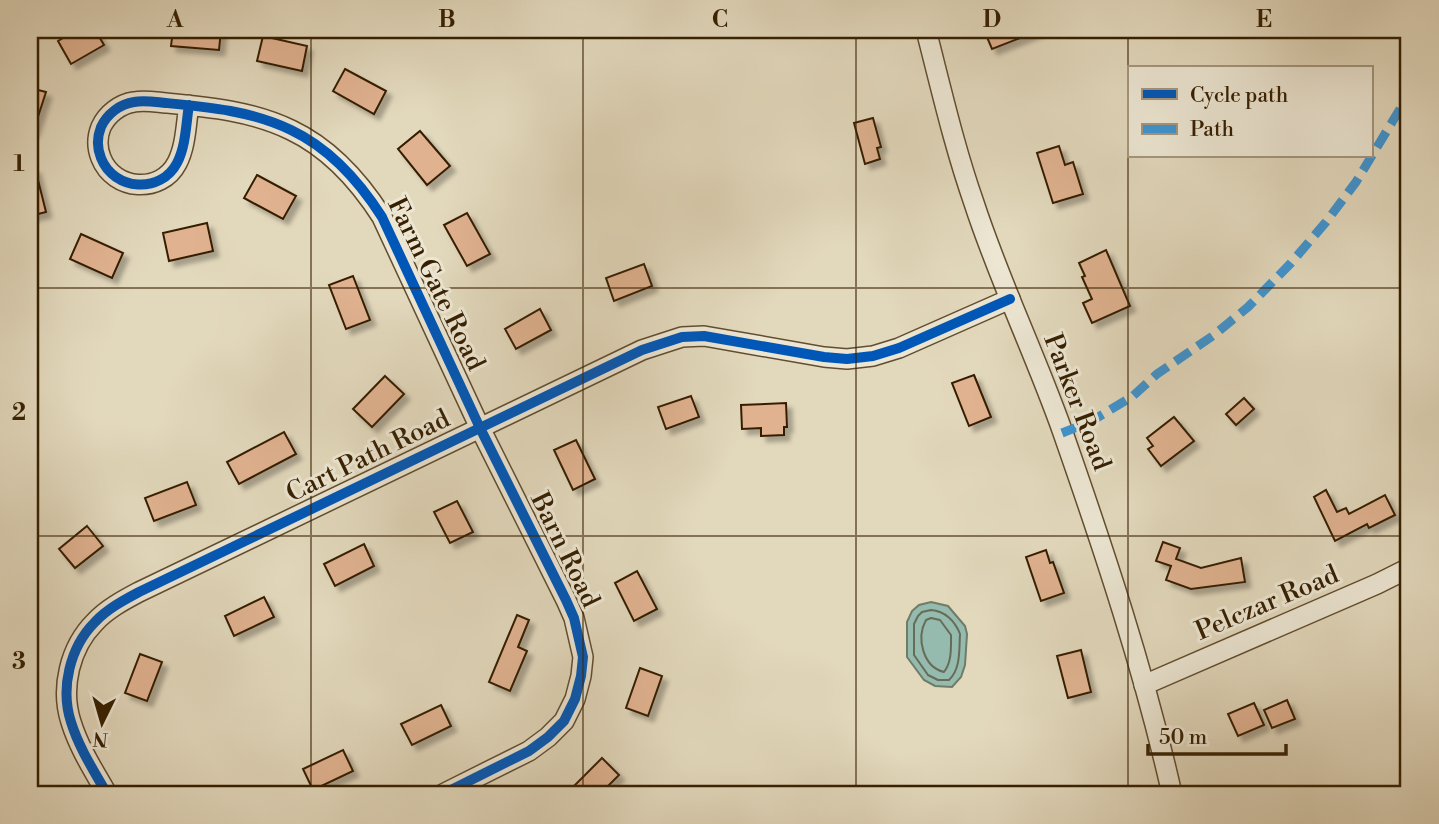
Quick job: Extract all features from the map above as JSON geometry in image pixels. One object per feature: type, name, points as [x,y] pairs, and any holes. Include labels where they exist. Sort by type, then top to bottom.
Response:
[{"type":"street","name":"Parker Road","points":[[926,30],[967,182],[1105,552],[1172,794]]},
{"type":"street","name":"Farm Gate Road","points":[[189,105],[180,157],[177,165],[165,177],[141,186],[123,182],[109,171],[100,156],[98,138],[104,121],[117,108],[142,101],[189,105],[251,116],[292,130],[326,151],[355,178],[376,207],[480,428]]},
{"type":"street","name":"Cart Path Road","points":[[107,794],[77,738],[70,719],[66,686],[74,652],[94,622],[139,592],[642,350],[682,337],[704,336],[824,357],[847,359],[873,356],[899,348],[1010,299]]},
{"type":"street","name":"Barn Road","points":[[443,794],[518,757],[548,737],[564,721],[575,699],[583,657],[574,618],[480,428]]},
{"type":"street","name":"Pelczar Road","points":[[1144,685],[1409,568]]},
{"type":"water","points":[[931,602],[948,606],[965,626],[967,634],[965,665],[961,677],[952,687],[935,686],[924,680],[907,657],[907,622],[912,611],[919,605]]},
{"type":"building","points":[[77,30],[95,30],[104,45],[71,64],[58,41]]},
{"type":"building","points":[[173,30],[221,30],[219,50],[171,46]]},
{"type":"building","points":[[984,30],[1038,30],[1038,31],[992,49]]},
{"type":"building","points":[[263,36],[307,46],[302,71],[257,61]]},
{"type":"building","points":[[345,69],[386,91],[374,114],[333,91]]},
{"type":"building","points":[[30,88],[46,92],[33,132],[30,132]]},
{"type":"building","points":[[873,118],[881,147],[877,148],[880,159],[865,164],[854,123]]},
{"type":"building","points":[[420,131],[450,166],[427,185],[398,149]]},
{"type":"building","points":[[1059,146],[1065,165],[1073,162],[1083,194],[1053,203],[1037,153]]},
{"type":"building","points":[[35,168],[46,212],[30,216],[30,169]]},
{"type":"building","points":[[257,175],[296,196],[283,219],[244,198]]},
{"type":"building","points":[[467,213],[490,254],[467,266],[444,225]]},
{"type":"building","points":[[207,223],[213,251],[169,261],[163,233]]},
{"type":"building","points":[[81,234],[123,253],[112,278],[70,259]]},
{"type":"building","points":[[1106,250],[1130,306],[1092,323],[1083,303],[1092,299],[1079,263]]},
{"type":"building","points":[[644,264],[652,286],[614,301],[606,278]]},
{"type":"building","points":[[353,276],[370,320],[346,329],[329,285]]},
{"type":"building","points":[[540,309],[551,330],[516,349],[505,329]]},
{"type":"building","points":[[974,375],[991,417],[969,426],[952,383]]},
{"type":"building","points":[[385,376],[404,394],[372,427],[353,409]]},
{"type":"building","points":[[691,396],[699,417],[666,429],[658,407]]},
{"type":"building","points":[[1244,398],[1254,409],[1236,425],[1226,414]]},
{"type":"building","points":[[786,403],[787,427],[784,427],[784,435],[761,436],[761,428],[742,429],[741,405]]},
{"type":"building","points":[[1174,417],[1194,441],[1161,466],[1148,449],[1153,446],[1147,438]]},
{"type":"building","points":[[284,432],[296,454],[239,484],[227,462]]},
{"type":"building","points":[[576,440],[595,479],[573,490],[554,450]]},
{"type":"building","points":[[187,482],[196,505],[154,521],[145,498]]},
{"type":"building","points":[[1326,490],[1337,512],[1346,508],[1349,514],[1385,495],[1395,515],[1369,528],[1367,524],[1335,541],[1314,497]]},
{"type":"building","points":[[457,501],[473,532],[450,543],[434,512]]},
{"type":"building","points":[[87,526],[103,546],[75,568],[59,549]]},
{"type":"building","points":[[1163,542],[1180,548],[1176,559],[1201,568],[1241,558],[1245,582],[1191,589],[1166,580],[1171,566],[1156,561]]},
{"type":"building","points":[[364,544],[374,566],[335,586],[324,564]]},
{"type":"building","points":[[1046,550],[1064,593],[1041,601],[1026,557]]},
{"type":"building","points":[[637,571],[657,609],[634,621],[615,583]]},
{"type":"building","points":[[264,597],[274,617],[234,636],[225,616]]},
{"type":"building","points":[[517,615],[529,620],[518,647],[527,651],[510,691],[489,682]]},
{"type":"building","points":[[1081,650],[1091,692],[1068,698],[1057,656]]},
{"type":"building","points":[[140,654],[162,662],[147,701],[125,693]]},
{"type":"building","points":[[640,668],[662,676],[648,716],[626,708]]},
{"type":"building","points":[[1287,700],[1295,719],[1272,728],[1264,710]]},
{"type":"building","points":[[1254,703],[1264,725],[1238,736],[1228,714]]},
{"type":"building","points":[[441,705],[451,726],[412,745],[401,724]]},
{"type":"building","points":[[343,750],[353,771],[313,790],[303,769]]},
{"type":"building","points":[[602,758],[619,775],[600,794],[566,794]]},
{"type":"marked path","points":[[1372,155],[1409,94]]},
{"type":"marked path","points":[[1062,433],[1090,422],[1133,396],[1157,374],[1214,335],[1248,307],[1326,222],[1370,158]]},
{"type":"cycle path","points":[[189,105],[188,112],[185,134],[182,149],[170,173],[149,184],[138,184],[116,177],[107,169],[99,150],[101,127],[119,107],[142,101],[182,105],[198,106],[214,108],[261,118],[305,138],[343,167],[382,217],[480,428],[574,618],[583,657],[575,699],[564,721],[529,751],[443,794]]},
{"type":"cycle path","points":[[107,794],[74,732],[68,709],[67,682],[74,656],[86,632],[105,613],[127,598],[642,350],[682,337],[704,336],[824,357],[847,359],[873,356],[899,348],[1010,299]]}]
